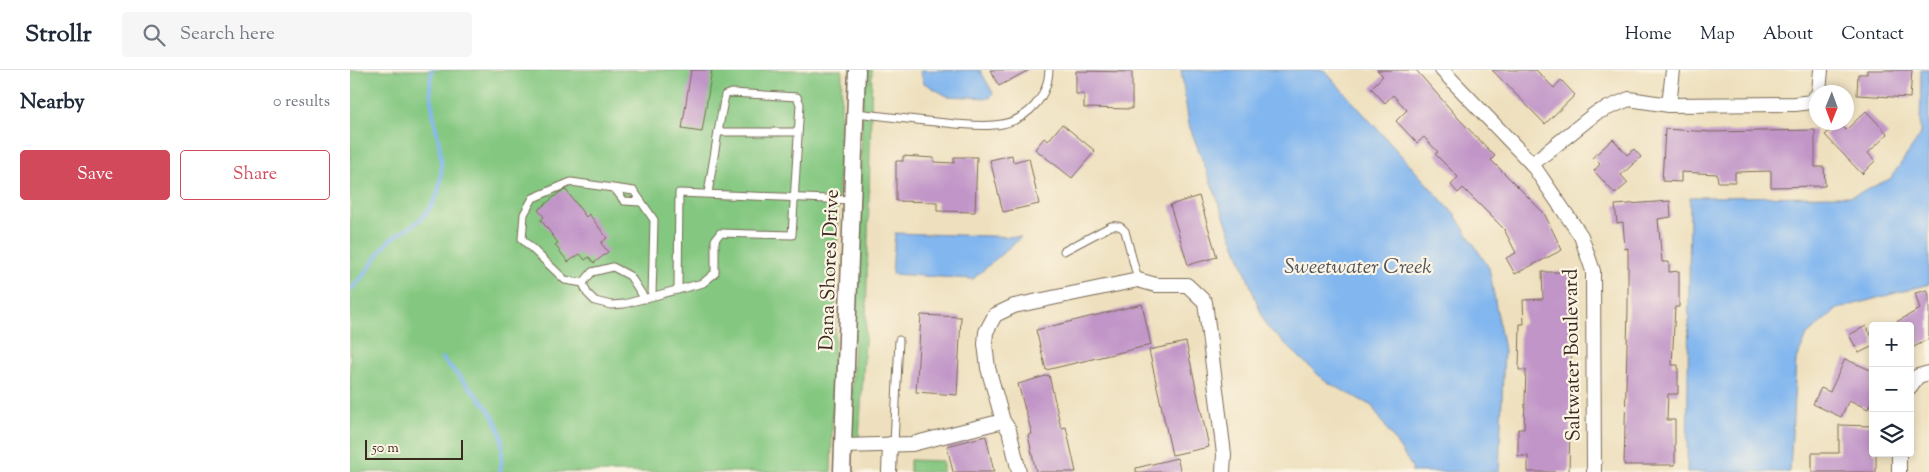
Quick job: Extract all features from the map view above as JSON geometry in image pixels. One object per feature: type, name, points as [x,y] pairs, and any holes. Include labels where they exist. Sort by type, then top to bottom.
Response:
[{"type":"street","name":"Dana Shores Drive","points":[[842,472],[857,70]]},
{"type":"street","name":"Saltwater Boulevard","points":[[1442,70],[1532,164],[1581,236],[1593,272],[1594,472]]},
{"type":"street","points":[[1669,105],[1673,70]]},
{"type":"street","points":[[1820,85],[1821,70]]},
{"type":"street","points":[[1532,164],[1596,113],[1628,99],[1669,105],[1809,102]]},
{"type":"street","points":[[1019,472],[1010,430],[1003,421],[988,368],[985,344],[986,332],[995,315],[1014,306],[1138,280],[1156,285],[1187,286],[1205,302],[1224,454],[1223,472]]},
{"type":"street","points":[[1914,382],[1918,376],[1929,373]]},
{"type":"street","points":[[843,446],[912,444],[1003,421]]},
{"type":"street","points":[[890,472],[892,444]]},
{"type":"street","points":[[1898,472],[1899,457]]},
{"type":"lane","points":[[856,113],[938,123],[984,126],[1003,124],[1022,117],[1034,107],[1042,95],[1049,76],[1049,70]]},
{"type":"lane","points":[[583,283],[587,293],[595,301],[611,305],[624,304],[703,283],[715,273],[715,240],[720,233],[792,235],[800,104],[797,97],[731,93],[725,95],[708,193]]},
{"type":"lane","points":[[718,132],[798,132]]},
{"type":"lane","points":[[583,283],[565,280],[522,239],[524,214],[533,198],[571,182],[634,191],[654,220],[652,296]]},
{"type":"lane","points":[[615,189],[624,201],[641,202]]},
{"type":"lane","points":[[678,290],[679,193],[795,196],[852,200]]},
{"type":"lane","points":[[1064,251],[1111,226],[1117,225],[1122,227],[1125,232],[1138,280]]},
{"type":"lane","points":[[583,283],[592,272],[614,267],[630,276],[645,299]]},
{"type":"lane","points":[[892,444],[899,340]]},
{"type":"green space","points":[[350,70],[842,70],[831,472],[350,472]]},
{"type":"green space","points":[[864,70],[872,70],[866,326],[859,439],[850,439]]},
{"type":"green space","points":[[910,460],[943,461],[943,472],[910,472]]},
{"type":"water","points":[[920,70],[980,70],[993,93],[990,98],[947,96],[924,83]]},
{"type":"water","name":"Sweetwater Creek","points":[[1181,70],[1324,70],[1455,215],[1489,268],[1504,350],[1499,472],[1412,472],[1412,467],[1372,406],[1325,381],[1266,326],[1189,125]]},
{"type":"water","points":[[1921,70],[1929,70],[1929,284],[1837,309],[1807,335],[1796,361],[1790,472],[1687,472],[1690,197],[1852,196],[1890,179],[1920,136]]},
{"type":"water","points":[[895,233],[1021,237],[973,279],[892,274]]},
{"type":"building","points":[[691,70],[712,70],[702,132],[682,129]]},
{"type":"building","points":[[990,70],[1029,70],[999,86]]},
{"type":"building","points":[[1377,70],[1416,70],[1495,156],[1491,160],[1544,213],[1562,250],[1515,274],[1506,258],[1516,253],[1504,229],[1463,188],[1458,193],[1451,185],[1458,177],[1435,154],[1438,152],[1424,137],[1417,143],[1396,121],[1407,110],[1393,95],[1385,103],[1371,88],[1383,76]]},
{"type":"building","points":[[1492,70],[1536,70],[1554,88],[1561,80],[1575,95],[1545,124]]},
{"type":"building","points":[[1867,70],[1912,70],[1910,98],[1857,95],[1858,74],[1867,74]]},
{"type":"building","points":[[1076,71],[1132,72],[1132,109],[1084,108],[1084,94],[1076,94]]},
{"type":"building","points":[[1866,111],[1888,134],[1868,153],[1875,161],[1862,174],[1825,135],[1831,130],[1854,130],[1854,122]]},
{"type":"building","points":[[1062,124],[1095,151],[1072,178],[1035,149],[1044,138],[1048,141]]},
{"type":"building","points":[[1665,129],[1711,132],[1815,130],[1815,167],[1824,167],[1825,186],[1771,187],[1771,171],[1735,172],[1735,182],[1718,182],[1717,174],[1681,172],[1681,182],[1662,181]]},
{"type":"building","points":[[1613,139],[1627,155],[1634,149],[1641,157],[1621,175],[1628,183],[1615,194],[1594,171],[1600,164],[1593,157]]},
{"type":"building","points":[[1012,155],[1013,162],[1029,158],[1039,204],[1003,212],[990,160]]},
{"type":"building","points":[[903,156],[934,158],[934,162],[954,163],[954,157],[977,157],[975,212],[937,211],[937,202],[896,201],[896,161],[903,161]]},
{"type":"building","points":[[566,190],[586,217],[589,214],[607,238],[601,243],[608,252],[594,263],[589,257],[585,260],[580,254],[568,262],[555,245],[558,243],[541,220],[544,217],[538,210],[560,192]]},
{"type":"building","points":[[1199,196],[1217,257],[1188,265],[1170,205]]},
{"type":"building","points":[[1670,201],[1671,217],[1658,219],[1662,262],[1669,262],[1669,272],[1679,271],[1679,307],[1675,307],[1672,365],[1678,365],[1678,394],[1668,394],[1667,420],[1675,420],[1675,465],[1624,465],[1628,248],[1625,249],[1623,222],[1617,223],[1615,205]]},
{"type":"building","points":[[1542,272],[1571,272],[1569,472],[1528,472],[1528,456],[1518,456],[1518,429],[1524,429],[1526,370],[1519,370],[1520,324],[1524,324],[1523,300],[1543,299]]},
{"type":"building","points":[[1927,290],[1929,295],[1929,339],[1914,347],[1914,322],[1896,322],[1920,309],[1915,293]]},
{"type":"building","points":[[1142,304],[1151,345],[1046,370],[1036,330]]},
{"type":"building","points":[[921,315],[961,317],[957,395],[916,392]]},
{"type":"building","points":[[1866,326],[1869,332],[1869,348],[1859,353],[1849,335]]},
{"type":"building","points":[[1186,342],[1209,447],[1172,455],[1149,350]]},
{"type":"building","points":[[1845,359],[1869,369],[1868,409],[1849,400],[1841,417],[1813,404],[1821,388],[1830,392]]},
{"type":"building","points":[[1049,375],[1061,428],[1066,427],[1076,472],[1036,472],[1028,435],[1032,434],[1018,384]]},
{"type":"building","points":[[1839,425],[1869,426],[1869,457],[1876,457],[1876,472],[1812,472],[1812,453],[1839,453]]},
{"type":"building","points":[[986,436],[994,472],[953,472],[947,446]]},
{"type":"building","points":[[1177,458],[1181,472],[1136,472],[1136,468]]},
{"type":"waterway","points":[[350,290],[361,279],[388,242],[422,218],[438,192],[441,161],[430,89],[432,70]]},
{"type":"waterway","points":[[442,358],[483,402],[496,422],[502,441],[500,471]]}]
